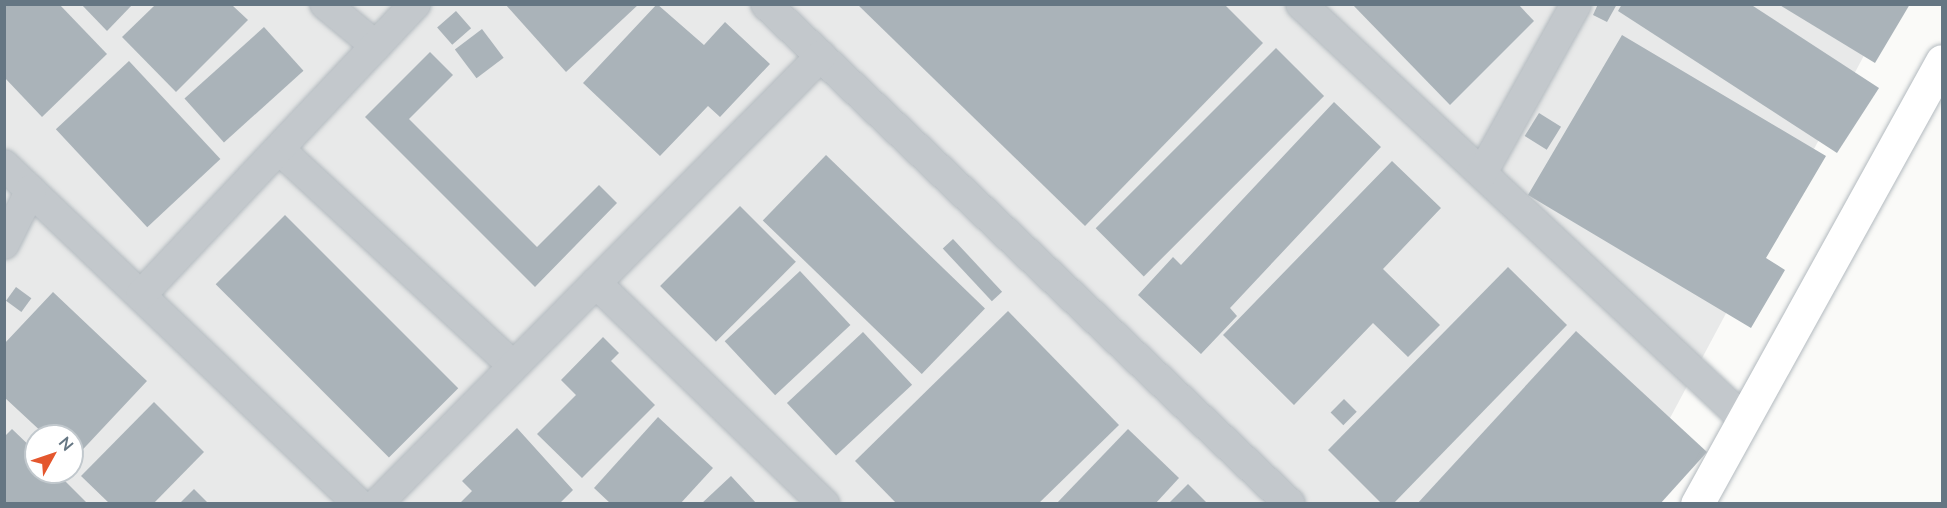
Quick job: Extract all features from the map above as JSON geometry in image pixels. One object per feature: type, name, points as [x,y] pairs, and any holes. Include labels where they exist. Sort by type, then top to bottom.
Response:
[{"type":"street","points":[[325,4],[376,46]]},
{"type":"street","points":[[141,295],[415,4]]},
{"type":"street","points":[[766,4],[1290,504]]},
{"type":"street","points":[[1301,4],[1744,419]]},
{"type":"street","points":[[1482,174],[1576,4]]},
{"type":"street","points":[[377,504],[821,56]]},
{"type":"street","points":[[1697,504],[1942,61]]},
{"type":"street","points":[[279,149],[513,366]]},
{"type":"street","points":[[4,165],[359,504]]},
{"type":"street","points":[[4,244],[31,190]]},
{"type":"street","points":[[596,283],[824,504]]},
{"type":"shaded area","points":[[4,5],[1891,5],[1624,504],[5,503]]},
{"type":"building","points":[[4,4],[59,4],[107,54],[42,117],[4,77]]},
{"type":"building","points":[[81,4],[133,4],[107,31]]},
{"type":"building","points":[[505,4],[639,4],[566,72]]},
{"type":"building","points":[[657,4],[704,45],[725,22],[770,64],[720,117],[708,106],[660,156],[583,83]]},
{"type":"building","points":[[857,4],[1224,4],[1263,43],[1085,226]]},
{"type":"building","points":[[1352,4],[1518,4],[1534,21],[1450,105]]},
{"type":"building","points":[[1598,4],[1617,4],[1607,22],[1593,15]]},
{"type":"building","points":[[1622,4],[1750,4],[1879,88],[1837,153],[1618,11]]},
{"type":"building","points":[[1778,4],[1910,4],[1875,63]]},
{"type":"building","points":[[155,5],[232,5],[248,20],[176,92],[122,37]]},
{"type":"building","points":[[456,11],[471,28],[452,45],[437,27]]},
{"type":"building","points":[[264,27],[303,71],[224,142],[184,99]]},
{"type":"building","points":[[482,29],[504,58],[477,78],[455,49]]},
{"type":"building","points":[[1622,35],[1826,156],[1766,258],[1785,270],[1751,328],[1528,195]]},
{"type":"building","points":[[1276,48],[1324,96],[1144,276],[1096,228]]},
{"type":"building","points":[[430,52],[453,75],[409,119],[537,247],[599,185],[617,203],[535,287],[365,117]]},
{"type":"building","points":[[129,61],[220,159],[147,227],[56,129]]},
{"type":"building","points":[[1334,102],[1381,147],[1230,308],[1237,316],[1201,354],[1138,295],[1173,257],[1181,265]]},
{"type":"building","points":[[1539,113],[1561,127],[1547,150],[1525,136]]},
{"type":"building","points":[[826,155],[985,309],[922,374],[763,220]]},
{"type":"building","points":[[1392,161],[1441,208],[1383,269],[1440,325],[1408,357],[1373,323],[1294,405],[1223,335]]},
{"type":"building","points":[[740,206],[796,262],[716,342],[660,286]]},
{"type":"building","points":[[285,215],[458,388],[389,458],[216,284]]},
{"type":"building","points":[[953,239],[1002,292],[992,301],[943,249]]},
{"type":"building","points":[[1508,267],[1567,325],[1393,504],[1382,504],[1328,450]]},
{"type":"building","points":[[800,271],[850,325],[775,395],[725,341]]},
{"type":"building","points":[[16,287],[31,298],[21,312],[6,301]]},
{"type":"building","points":[[53,292],[147,381],[84,448],[84,424],[33,424],[4,397],[4,344]]},
{"type":"building","points":[[1008,311],[1119,425],[1038,504],[897,504],[855,461]]},
{"type":"building","points":[[1576,331],[1707,452],[1660,504],[1417,504]]},
{"type":"building","points":[[863,332],[912,385],[836,456],[787,403]]},
{"type":"building","points":[[603,337],[619,353],[611,361],[655,405],[582,478],[537,434],[576,395],[561,380]]},
{"type":"building","points":[[1344,399],[1357,412],[1343,425],[1331,412]]},
{"type":"building","points":[[154,402],[204,452],[153,504],[110,504],[84,479],[84,473]]},
{"type":"building","points":[[658,417],[713,468],[680,504],[611,504],[594,488]]},
{"type":"building","points":[[517,428],[573,490],[559,504],[459,504],[472,491],[462,481]]},
{"type":"building","points":[[12,429],[24,440],[24,484],[68,484],[88,504],[4,504],[4,437]]},
{"type":"building","points":[[1128,429],[1179,478],[1155,504],[1056,504]]},
{"type":"building","points":[[731,476],[757,504],[701,504]]},
{"type":"building","points":[[1188,484],[1208,504],[1168,504]]},
{"type":"building","points":[[194,489],[209,504],[179,504]]}]
